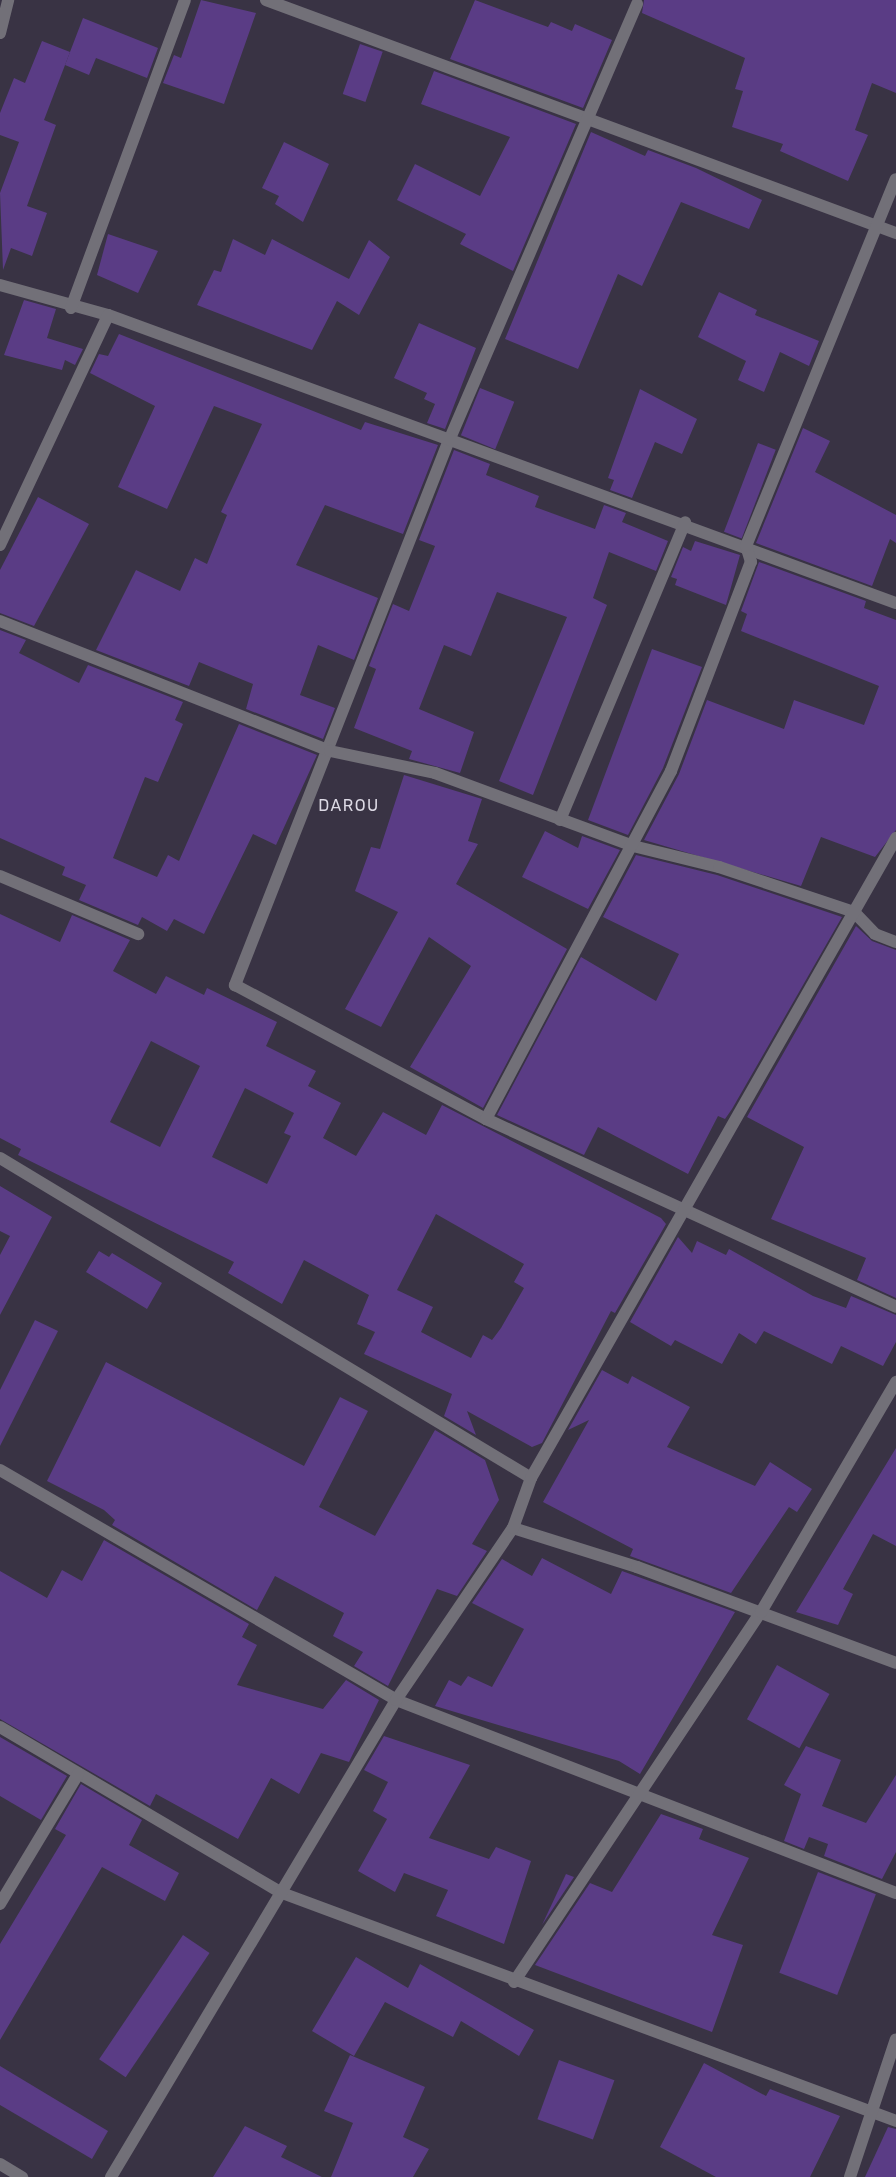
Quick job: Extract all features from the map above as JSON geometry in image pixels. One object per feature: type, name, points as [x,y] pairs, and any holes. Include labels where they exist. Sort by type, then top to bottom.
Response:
[{"type":"street","points":[[0,33],[8,0]]},
{"type":"street","points":[[71,308],[184,0]]},
{"type":"street","points":[[266,0],[876,227],[896,232]]},
{"type":"street","points":[[637,4],[449,440],[330,752],[235,985],[486,1119],[896,1307]]},
{"type":"street","points":[[486,1119],[671,771],[751,562],[747,546],[896,179]]},
{"type":"street","points":[[0,285],[71,308],[108,315],[449,440],[685,522],[747,546],[767,558],[896,603]]},
{"type":"street","points":[[0,545],[108,315]]},
{"type":"street","points":[[560,820],[685,522]]},
{"type":"street","points":[[0,621],[330,752],[435,773],[633,846],[719,867],[854,912],[874,934],[896,942]]},
{"type":"street","points":[[111,2177],[396,1700],[513,1528],[531,1478],[685,1212],[896,838]]},
{"type":"street","points":[[0,876],[138,934]]},
{"type":"street","points":[[0,1158],[531,1478]]},
{"type":"street","points":[[514,1982],[634,1795],[760,1612],[896,1382]]},
{"type":"street","points":[[0,1470],[396,1700],[634,1795],[896,1893]]},
{"type":"street","points":[[513,1528],[760,1612],[896,1663]]},
{"type":"street","points":[[0,1727],[282,1893],[514,1982],[896,2121]]},
{"type":"street","points":[[0,1904],[78,1774]]},
{"type":"street","points":[[850,2177],[875,2114],[896,2039]]},
{"type":"street","points":[[0,2164],[22,2177]]},
{"type":"building","points":[[201,0],[256,13],[224,104],[163,83],[174,55],[181,58]]},
{"type":"building","points":[[475,0],[548,27],[551,22],[572,31],[575,24],[612,40],[583,108],[450,59]]},
{"type":"building","points":[[644,0],[896,0],[896,93],[872,83],[855,130],[868,135],[848,181],[780,151],[783,144],[732,127],[743,91],[735,89],[745,58],[642,13]]},
{"type":"building","points":[[83,18],[158,48],[147,78],[96,58],[89,75],[65,65]]},
{"type":"building","points":[[42,41],[70,52],[44,120],[56,125],[27,206],[47,213],[32,256],[11,248],[3,270],[0,193],[19,142],[0,135],[0,113],[14,78],[25,83]]},
{"type":"building","points":[[360,44],[383,52],[365,102],[343,94]]},
{"type":"building","points":[[434,71],[576,124],[513,271],[460,244],[466,234],[397,200],[415,164],[480,196],[510,137],[421,104]]},
{"type":"building","points":[[591,132],[645,156],[648,150],[696,168],[762,200],[749,229],[681,202],[642,286],[618,274],[578,369],[505,339]]},
{"type":"building","points":[[284,142],[329,164],[303,222],[275,204],[279,196],[262,188]]},
{"type":"building","points":[[108,234],[158,251],[138,293],[97,275]]},
{"type":"building","points":[[233,239],[265,255],[272,239],[349,279],[369,240],[390,257],[359,315],[337,301],[312,350],[197,305],[214,270],[221,272]]},
{"type":"building","points":[[719,292],[757,310],[755,315],[819,341],[809,366],[780,352],[764,392],[738,380],[746,361],[698,337]]},
{"type":"building","points":[[24,300],[56,309],[47,338],[83,349],[75,365],[65,360],[62,370],[4,355]]},
{"type":"building","points":[[419,323],[476,348],[445,429],[427,423],[435,404],[424,399],[427,393],[394,378]]},
{"type":"building","points":[[119,334],[361,430],[365,422],[438,445],[403,534],[325,505],[296,565],[378,598],[354,660],[318,645],[300,695],[335,708],[323,739],[246,709],[253,684],[199,662],[189,686],[96,650],[136,570],[180,591],[195,558],[207,564],[227,515],[221,512],[262,424],[214,406],[167,509],[118,487],[155,406],[90,373],[99,354],[108,356]]},
{"type":"building","points":[[480,388],[514,402],[495,449],[461,435]]},
{"type":"building","points":[[640,389],[697,419],[682,454],[655,442],[632,498],[610,490],[614,480],[608,478]]},
{"type":"building","points":[[803,428],[830,441],[815,472],[896,515],[896,543],[890,539],[872,586],[756,543]]},
{"type":"building","points":[[758,443],[776,450],[742,538],[724,532]]},
{"type":"building","points":[[454,450],[490,464],[486,475],[539,496],[535,507],[595,529],[604,505],[626,513],[622,522],[668,541],[656,571],[609,552],[593,598],[607,605],[533,795],[499,781],[567,617],[497,592],[471,656],[444,645],[419,709],[474,732],[460,773],[409,759],[412,751],[354,728],[376,669],[369,666],[393,604],[409,611],[435,546],[419,540]]},
{"type":"building","points":[[38,497],[89,524],[34,626],[0,613],[0,570]]},
{"type":"building","points":[[695,541],[740,555],[726,605],[675,585],[677,579],[671,577],[683,547],[691,551]]},
{"type":"building","points":[[759,562],[866,601],[864,608],[896,620],[896,830],[875,857],[821,837],[801,886],[644,840],[679,774],[707,700],[784,729],[794,700],[864,725],[879,686],[741,631],[747,614],[741,611]]},
{"type":"building","points":[[0,630],[26,640],[19,653],[79,683],[88,665],[183,702],[175,720],[183,724],[158,782],[145,777],[113,858],[157,877],[168,855],[179,861],[239,724],[317,755],[276,845],[253,834],[204,934],[174,919],[167,931],[142,917],[138,925],[79,900],[86,885],[62,875],[65,867],[0,838]]},
{"type":"building","points":[[652,649],[702,667],[663,768],[628,835],[588,820]]},
{"type":"building","points":[[404,775],[482,799],[468,841],[478,844],[456,884],[567,949],[483,1108],[410,1067],[471,966],[429,937],[381,1027],[345,1009],[398,912],[355,891],[371,847],[380,849]]},
{"type":"building","points":[[545,831],[578,848],[582,836],[620,850],[588,909],[522,877]]},
{"type":"building","points":[[636,855],[717,875],[842,917],[732,1109],[725,1119],[718,1116],[688,1174],[598,1127],[584,1155],[497,1115],[581,957],[656,1001],[679,954],[603,917]]},
{"type":"building","points":[[0,914],[60,942],[72,915],[130,940],[113,971],[156,994],[166,976],[204,995],[207,988],[277,1022],[266,1046],[316,1071],[308,1086],[341,1103],[323,1138],[356,1156],[383,1112],[426,1135],[442,1105],[661,1218],[666,1224],[615,1313],[611,1311],[542,1443],[532,1447],[467,1411],[476,1435],[444,1416],[452,1394],[364,1354],[375,1332],[357,1324],[369,1295],[304,1260],[282,1304],[228,1273],[234,1262],[18,1155],[21,1149],[0,1138]],"holes":[[[151,1041],[200,1066],[160,1147],[110,1122]],[[245,1088],[294,1113],[284,1133],[291,1136],[267,1184],[212,1157]],[[436,1214],[524,1264],[514,1282],[524,1288],[492,1340],[483,1335],[471,1358],[421,1332],[433,1307],[397,1290]]]},
{"type":"building","points":[[856,926],[872,941],[896,950],[896,1298],[857,1280],[866,1258],[771,1219],[804,1147],[747,1117]]},
{"type":"building","points":[[0,1186],[52,1217],[0,1315],[0,1255],[10,1236],[0,1231]]},
{"type":"building","points":[[678,1237],[692,1253],[697,1241],[726,1255],[729,1249],[813,1296],[846,1308],[851,1296],[896,1315],[896,1342],[883,1366],[841,1346],[832,1364],[764,1331],[756,1344],[739,1333],[722,1364],[675,1340],[671,1346],[630,1322]]},
{"type":"building","points":[[99,1251],[109,1257],[112,1253],[162,1283],[147,1309],[86,1272]]},
{"type":"building","points":[[35,1320],[58,1331],[0,1446],[0,1390]]},
{"type":"building","points":[[106,1362],[304,1466],[340,1397],[368,1411],[319,1507],[375,1536],[435,1430],[485,1460],[499,1500],[472,1544],[487,1551],[457,1596],[437,1589],[388,1686],[354,1666],[363,1652],[333,1636],[344,1613],[275,1576],[257,1610],[112,1525],[115,1520],[104,1510],[47,1481]]},
{"type":"building","points":[[602,1370],[628,1384],[632,1376],[690,1407],[667,1447],[755,1486],[770,1462],[812,1489],[797,1512],[789,1507],[731,1593],[630,1556],[633,1549],[543,1502],[589,1420],[568,1430]]},
{"type":"building","points":[[896,1448],[896,1546],[873,1534],[843,1589],[853,1594],[838,1625],[796,1612]]},
{"type":"building","points":[[104,1540],[249,1624],[242,1637],[257,1645],[237,1685],[323,1709],[346,1680],[379,1700],[349,1762],[321,1753],[299,1794],[271,1778],[238,1839],[156,1794],[150,1806],[0,1719],[0,1571],[47,1598],[62,1570],[82,1581]]},
{"type":"building","points":[[542,1558],[611,1594],[622,1571],[735,1612],[640,1774],[619,1761],[435,1706],[449,1680],[461,1686],[468,1676],[492,1687],[524,1629],[472,1603],[502,1559],[532,1576]]},
{"type":"building","points":[[777,1665],[829,1694],[799,1748],[747,1719]]},
{"type":"building","points":[[384,1736],[470,1765],[429,1838],[489,1859],[496,1847],[531,1861],[504,1944],[436,1916],[448,1890],[404,1873],[395,1892],[358,1871],[387,1819],[373,1811],[388,1782],[364,1770]]},
{"type":"building","points":[[0,1737],[67,1776],[41,1820],[0,1796]]},
{"type":"building","points":[[806,1746],[841,1760],[822,1806],[866,1823],[896,1775],[896,1852],[882,1879],[824,1856],[828,1844],[809,1837],[804,1849],[784,1841],[801,1794],[784,1785]]},
{"type":"building","points":[[81,1784],[142,1820],[129,1845],[179,1873],[165,1901],[102,1867],[0,2040],[0,1944],[66,1835],[55,1829]]},
{"type":"building","points":[[661,1814],[703,1829],[699,1839],[749,1858],[712,1935],[743,1945],[712,2032],[535,1965],[590,1883],[612,1892]]},
{"type":"building","points":[[818,1872],[876,1894],[837,1995],[779,1973]]},
{"type":"building","points":[[566,1874],[574,1877],[542,1925]]},
{"type":"building","points":[[183,1935],[210,1953],[126,2077],[99,2059]]},
{"type":"building","points":[[356,1957],[408,1988],[420,1964],[534,2030],[519,2056],[461,2021],[453,2037],[385,2002],[354,2056],[312,2031]]},
{"type":"building","points":[[350,2055],[425,2087],[403,2137],[429,2149],[413,2177],[331,2177],[353,2123],[324,2111]]},
{"type":"building","points":[[559,2060],[614,2080],[593,2139],[537,2119]]},
{"type":"building","points":[[704,2063],[766,2096],[770,2089],[840,2116],[810,2177],[716,2177],[660,2147]]},
{"type":"building","points":[[0,2066],[108,2131],[92,2159],[0,2105]]},
{"type":"building","points":[[245,2126],[287,2146],[281,2157],[322,2177],[213,2177]]},
{"type":"building","points":[[888,2127],[896,2129],[896,2177],[865,2177]]},
{"type":"district","name":"DAROU","points":[[349,806]]}]
